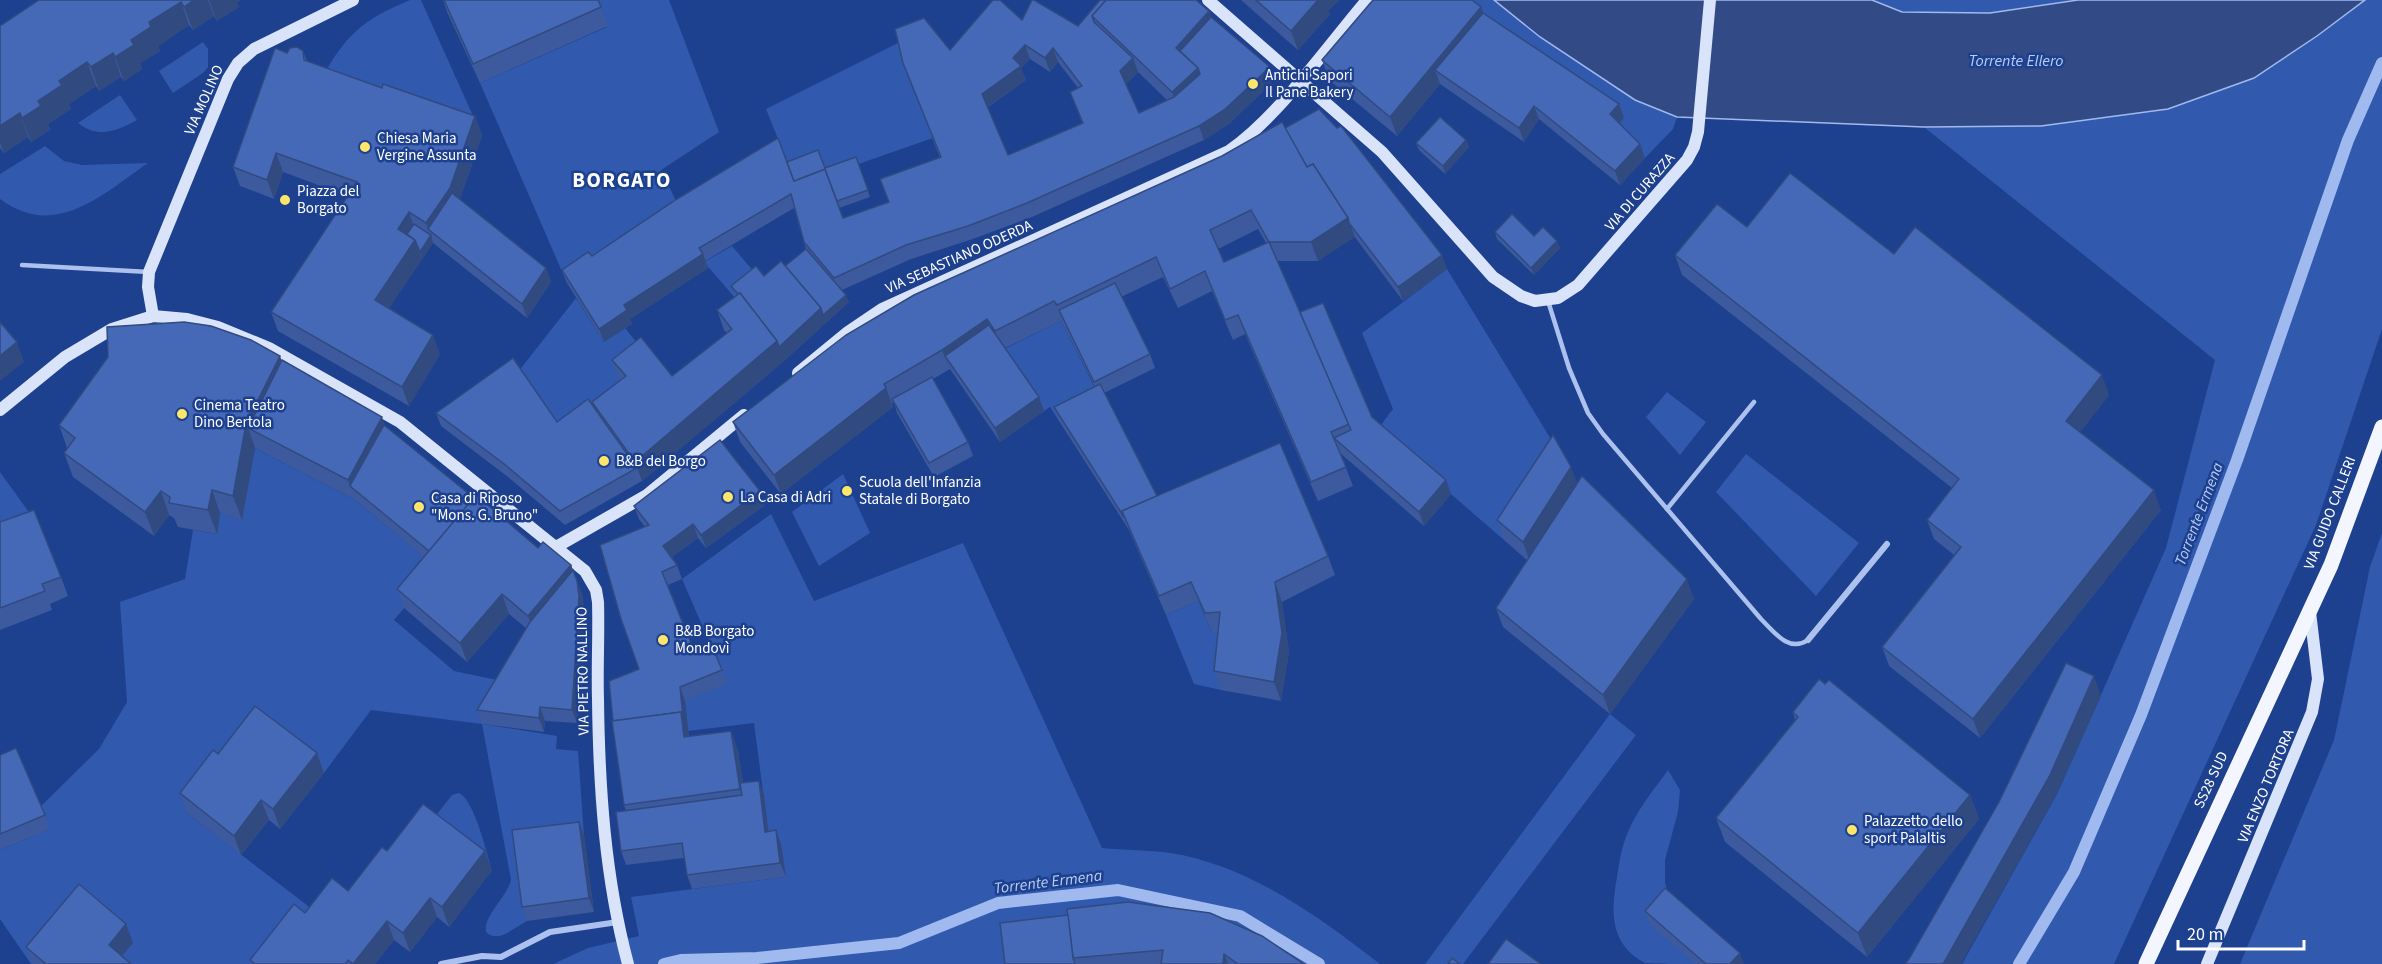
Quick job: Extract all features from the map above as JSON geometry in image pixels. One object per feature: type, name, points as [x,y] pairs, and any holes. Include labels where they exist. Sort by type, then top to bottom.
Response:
[{"type":"main road","name":"VIA MOLINO","points":[[153,316],[148,287],[149,272],[228,79],[245,56],[265,42],[353,0]]},
{"type":"main road","points":[[1208,0],[1382,152],[1493,277],[1521,296],[1535,301],[1548,301]]},
{"type":"main road","name":"VIA SEBASTIANO ODERDA","points":[[792,378],[848,332],[882,309],[1229,151],[1255,130],[1366,0]]},
{"type":"main road","name":"VIA DI CURAZZA","points":[[1548,301],[1569,292],[1578,285],[1687,160],[1694,147],[1698,132],[1710,0]]},
{"type":"main road","points":[[0,410],[65,357],[91,340],[112,328],[153,316]]},
{"type":"main road","name":"VIA PIETRO NALLINO","points":[[153,316],[187,319],[218,327],[261,344],[390,416],[428,443],[585,571],[596,590],[597,700],[603,834],[618,922],[628,964]]},
{"type":"main road","points":[[556,547],[647,495],[751,410]]},
{"type":"main road","name":"VIA GUIDO CALLERI","points":[[2310,612],[2343,537],[2382,427]]},
{"type":"main road","name":"SS28 SUD","points":[[2146,964],[2310,612]]},
{"type":"main road","name":"VIA ENZO TORTORA","points":[[2206,964],[2312,712],[2318,680],[2310,612]]},
{"type":"street","points":[[1808,640],[1887,544]]},
{"type":"street","points":[[441,964],[482,956],[501,957],[550,932],[618,922]]},
{"type":"lane","points":[[22,265],[149,272]]},
{"type":"lane","points":[[1548,301],[1569,368],[1588,412],[1603,434],[1761,619],[1779,637],[1791,644],[1796,645],[1808,640]]},
{"type":"lane","points":[[1667,509],[1754,402]]},
{"type":"shaded area","points":[[410,0],[421,0],[482,136],[320,82],[337,53],[356,31],[379,15]]},
{"type":"shaded area","points":[[596,0],[669,0],[719,132],[661,170],[682,213],[567,283],[480,83],[607,27]]},
{"type":"shaded area","points":[[1456,0],[1494,0],[1540,37],[1635,100],[1677,117],[1673,129],[1645,158],[1615,128],[1623,118]]},
{"type":"shaded area","points":[[1872,0],[2078,0],[1990,13],[1902,12]]},
{"type":"shaded area","points":[[2365,0],[2382,0],[2382,329],[2316,525],[2114,964],[1962,964],[2057,794],[2166,548],[2215,360],[1924,127],[2041,126],[2317,36]]},
{"type":"shaded area","points":[[203,42],[208,49],[208,67],[203,73],[173,93],[159,71]]},
{"type":"shaded area","points":[[900,42],[933,138],[827,175],[821,157],[790,169],[766,109]]},
{"type":"shaded area","points":[[120,95],[137,120],[107,132],[93,131],[78,123]]},
{"type":"shaded area","points":[[45,146],[64,161],[82,165],[148,163],[113,188],[77,208],[59,214],[40,215],[20,211],[0,199],[0,174]]},
{"type":"shaded area","points":[[732,246],[761,280],[736,299],[704,262]]},
{"type":"shaded area","points":[[1447,269],[1560,454],[1504,540],[1377,430],[1393,409],[1362,333]]},
{"type":"shaded area","points":[[576,298],[604,342],[625,328],[648,357],[633,395],[562,435],[518,372]]},
{"type":"shaded area","points":[[1061,321],[1101,400],[1059,421],[1050,407],[1044,411],[1002,350]]},
{"type":"shaded area","points":[[1667,392],[1706,422],[1680,455],[1646,417]]},
{"type":"shaded area","points":[[255,448],[355,500],[438,568],[394,620],[454,671],[507,682],[483,724],[557,736],[556,749],[578,751],[584,835],[518,844],[527,921],[501,935],[491,935],[486,932],[488,920],[511,880],[482,724],[371,710],[324,773],[262,725],[187,813],[312,909],[269,964],[31,964],[0,919],[0,850],[49,829],[40,807],[99,749],[127,702],[120,602],[185,579],[193,530],[217,534],[220,513],[242,519]]},
{"type":"shaded area","points":[[1746,454],[1859,543],[1816,596],[1716,492]]},
{"type":"shaded area","points":[[0,472],[41,529],[0,544]]},
{"type":"shaded area","points":[[843,474],[870,533],[819,566],[792,512]]},
{"type":"shaded area","points":[[771,514],[814,601],[963,543],[1102,848],[1171,853],[1228,869],[1282,895],[1332,928],[1380,964],[553,964],[588,948],[639,936],[631,897],[785,877],[770,846],[754,723],[688,731],[685,701],[715,655],[682,579]]},
{"type":"shaded area","points":[[2382,533],[2382,964],[2240,964],[2334,740],[2370,567]]},
{"type":"shaded area","points":[[1198,601],[1212,632],[1227,631],[1221,690],[1194,684],[1166,615]]},
{"type":"shaded area","points":[[1610,714],[1636,735],[1463,964],[1425,964]]},
{"type":"shaded area","points":[[1668,770],[1680,790],[1678,812],[1665,860],[1665,882],[1670,902],[1695,964],[1645,963],[1625,946],[1615,926],[1615,890],[1624,842],[1639,810]]},
{"type":"shaded area","points":[[459,793],[465,798],[475,816],[492,870],[430,823],[452,795]]},
{"type":"water","name":"Torrente Ellero","points":[[1494,0],[1872,0],[1902,12],[1990,13],[2078,0],[2365,0],[2317,36],[2254,78],[2168,109],[2041,126],[1924,127],[1677,117],[1635,100],[1540,37]]},
{"type":"building","points":[[39,0],[194,0],[184,7],[181,2],[149,22],[151,27],[131,40],[134,45],[115,57],[113,53],[91,67],[87,62],[59,81],[62,85],[38,101],[41,106],[22,118],[20,113],[0,126],[0,26]]},
{"type":"building","points":[[444,0],[598,0],[601,7],[473,64]]},
{"type":"building","points":[[993,0],[1000,0],[1022,20],[1034,0],[1078,26],[1100,0],[1106,0],[1092,16],[1094,22],[1133,58],[1120,71],[1139,113],[1174,97],[1200,74],[1198,68],[1180,51],[1211,17],[1270,67],[1224,110],[1199,126],[1027,203],[968,226],[906,245],[834,278],[804,242],[791,194],[699,248],[703,254],[624,305],[627,310],[599,329],[562,270],[588,252],[592,256],[677,199],[778,138],[794,181],[825,169],[843,218],[889,202],[880,179],[941,157],[903,63],[895,29],[924,18],[950,50]],"holes":[[[1025,45],[1045,58],[1053,48],[1082,86],[1070,92],[1083,123],[1008,155],[982,94],[1021,66],[1013,58]]]},
{"type":"building","points":[[1106,0],[1196,0],[1209,11],[1176,48],[1198,68],[1172,92],[1092,16]]},
{"type":"building","points":[[1256,0],[1318,0],[1291,31]]},
{"type":"building","points":[[1373,0],[1472,0],[1481,7],[1390,117],[1322,60]]},
{"type":"building","points":[[1483,13],[1619,104],[1610,114],[1640,144],[1615,171],[1534,106],[1519,128],[1435,70]]},
{"type":"building","points":[[297,47],[303,51],[304,60],[382,88],[383,84],[475,116],[450,188],[426,223],[409,212],[398,229],[415,240],[375,300],[433,335],[402,387],[271,312],[357,182],[276,153],[267,180],[233,167],[275,48],[287,53],[290,48]]},
{"type":"building","points":[[1319,109],[1337,128],[1341,126],[1442,255],[1398,287],[1349,223],[1313,164],[1307,167],[1285,128]]},
{"type":"building","points":[[1440,117],[1466,140],[1443,166],[1416,143]]},
{"type":"building","points":[[1282,122],[1307,167],[1313,164],[1348,218],[1311,242],[1269,242],[1349,424],[1331,432],[1346,467],[1311,482],[1238,315],[1225,320],[1205,271],[1170,289],[1156,257],[1057,305],[1054,301],[995,331],[987,319],[942,350],[884,384],[886,388],[774,475],[733,422],[846,335],[914,295],[1222,156]],"holes":[[[1251,210],[1269,242],[1224,262],[1210,230]]]},
{"type":"building","points":[[818,150],[825,168],[856,157],[868,190],[837,201],[825,169],[794,181],[787,162]]},
{"type":"building","points":[[1790,173],[1894,254],[1915,227],[2102,375],[2066,421],[2154,490],[1973,719],[1882,647],[1961,547],[1927,520],[1959,479],[1675,255],[1717,204],[1747,227]]},
{"type":"building","points":[[452,193],[546,268],[522,304],[428,229]]},
{"type":"building","points":[[1512,214],[1534,236],[1543,227],[1557,241],[1531,268],[1495,232]]},
{"type":"building","points":[[414,224],[431,235],[420,252],[415,240],[407,234]]},
{"type":"building","points":[[806,249],[846,295],[823,315],[821,308],[785,266]]},
{"type":"building","points":[[781,261],[821,308],[779,347],[777,341],[740,293],[738,294],[731,286],[756,266],[764,276]]},
{"type":"building","points":[[1115,283],[1150,354],[1094,382],[1059,310]]},
{"type":"building","points":[[740,293],[777,341],[635,462],[592,402],[626,376],[612,360],[641,337],[672,376],[732,329],[717,310]]},
{"type":"building","points":[[1323,303],[1372,417],[1446,480],[1419,512],[1334,438],[1351,430],[1300,312]]},
{"type":"building","points":[[0,322],[17,342],[0,356]]},
{"type":"building","name":"Cinema Teatro Dino Bertola","points":[[184,322],[211,326],[251,340],[280,356],[246,424],[233,496],[212,490],[208,510],[169,503],[170,497],[161,491],[145,512],[64,453],[75,438],[59,425],[108,357],[107,327]]},
{"type":"building","points":[[989,325],[1039,397],[995,428],[945,356]]},
{"type":"building","points":[[513,358],[557,422],[588,399],[637,468],[560,511],[503,463],[436,413]]},
{"type":"building","points":[[282,360],[382,417],[348,480],[248,428]]},
{"type":"building","points":[[932,377],[968,442],[929,463],[892,399]]},
{"type":"building","points":[[1100,384],[1157,496],[1122,511],[1124,517],[1054,407]]},
{"type":"building","name":"Casa di Riposo \"Mons. G. Bruno\"","points":[[384,425],[474,498],[429,551],[350,486]]},
{"type":"building","points":[[1553,435],[1571,467],[1523,542],[1497,520]]},
{"type":"building","points":[[720,440],[760,491],[701,535],[693,524],[663,546],[677,565],[662,572],[693,648],[710,641],[722,670],[680,687],[683,717],[681,712],[613,721],[609,681],[639,669],[621,619],[600,545],[649,525],[634,506]]},
{"type":"building","points":[[1280,443],[1328,556],[1275,582],[1282,633],[1274,682],[1214,671],[1220,612],[1205,613],[1191,582],[1159,596],[1122,511]]},
{"type":"building","points":[[1582,476],[1687,579],[1603,695],[1496,608]]},
{"type":"building","points":[[476,495],[538,548],[543,542],[571,565],[528,616],[502,594],[460,643],[397,589]]},
{"type":"building","points":[[34,510],[61,577],[42,584],[45,591],[0,608],[0,522]]},
{"type":"building","points":[[573,570],[579,596],[572,710],[540,707],[539,718],[477,710],[530,622]]},
{"type":"building","points":[[2066,663],[2094,676],[2050,775],[1943,964],[1905,964],[1999,802]]},
{"type":"building","name":"Palazzetto dello sport PalaItis","points":[[1819,679],[1825,684],[1829,680],[1970,795],[1858,933],[1716,818],[1798,717],[1793,712]]},
{"type":"building","points":[[255,706],[317,753],[273,809],[261,800],[234,836],[180,793],[213,750],[218,754]]},
{"type":"building","points":[[681,712],[684,737],[731,731],[740,789],[624,805],[612,721]]},
{"type":"building","points":[[16,748],[45,815],[0,834],[0,755]]},
{"type":"building","points":[[759,781],[765,832],[776,830],[780,863],[687,875],[682,843],[621,851],[616,812],[742,795],[740,783]]},
{"type":"building","points":[[423,804],[485,851],[442,907],[430,898],[403,933],[387,921],[353,964],[348,960],[345,964],[255,964],[250,960],[294,904],[305,913],[332,878],[348,891],[382,847],[387,851]]},
{"type":"building","points":[[579,822],[589,898],[522,907],[512,830]]},
{"type":"building","points":[[79,884],[126,924],[109,945],[131,964],[46,964],[26,947]]},
{"type":"building","points":[[1665,888],[1740,953],[1730,964],[1706,964],[1645,911]]},
{"type":"building","points":[[1128,902],[1210,913],[1262,936],[1304,964],[1238,964],[1224,954],[1223,964],[1161,964],[1163,950],[1073,958],[1067,909]]},
{"type":"building","points":[[1068,915],[1075,964],[1005,964],[1000,923]]},
{"type":"building","points":[[1506,939],[1541,964],[1488,964]]},
{"type":"building","points":[[1452,958],[1460,964],[1448,964]]},
{"type":"waterway","name":"Torrente Ermena","points":[[2019,964],[2074,872],[2141,715],[2237,460],[2348,140],[2382,63]]},
{"type":"waterway","name":"Torrente Ermena","points":[[664,964],[681,960],[757,958],[899,943],[998,903],[1118,890],[1240,916],[1319,964]]},
{"type":"place","name":"Antichi Sapori Il Pane Bakery","points":[[1253,84]]},
{"type":"place","name":"Chiesa Maria Vergine Assunta","points":[[365,147]]},
{"type":"place","name":"Piazza del Borgato","points":[[285,200]]},
{"type":"place","name":"Cinema Teatro Dino Bertola","points":[[182,414]]},
{"type":"place","name":"B&B del Borgo","points":[[604,461]]},
{"type":"place","name":"Scuola dell'Infanzia Statale di Borgato","points":[[847,491]]},
{"type":"place","name":"La Casa di Adri","points":[[728,497]]},
{"type":"place","name":"Casa di Riposo \"Mons. G. Bruno\"","points":[[419,507]]},
{"type":"place","name":"B&B Borgato Mondovì","points":[[663,640]]},
{"type":"place","name":"Palazzetto dello sport PalaItis","points":[[1852,830]]},
{"type":"district","name":"BORGATO","points":[[622,180]]}]
